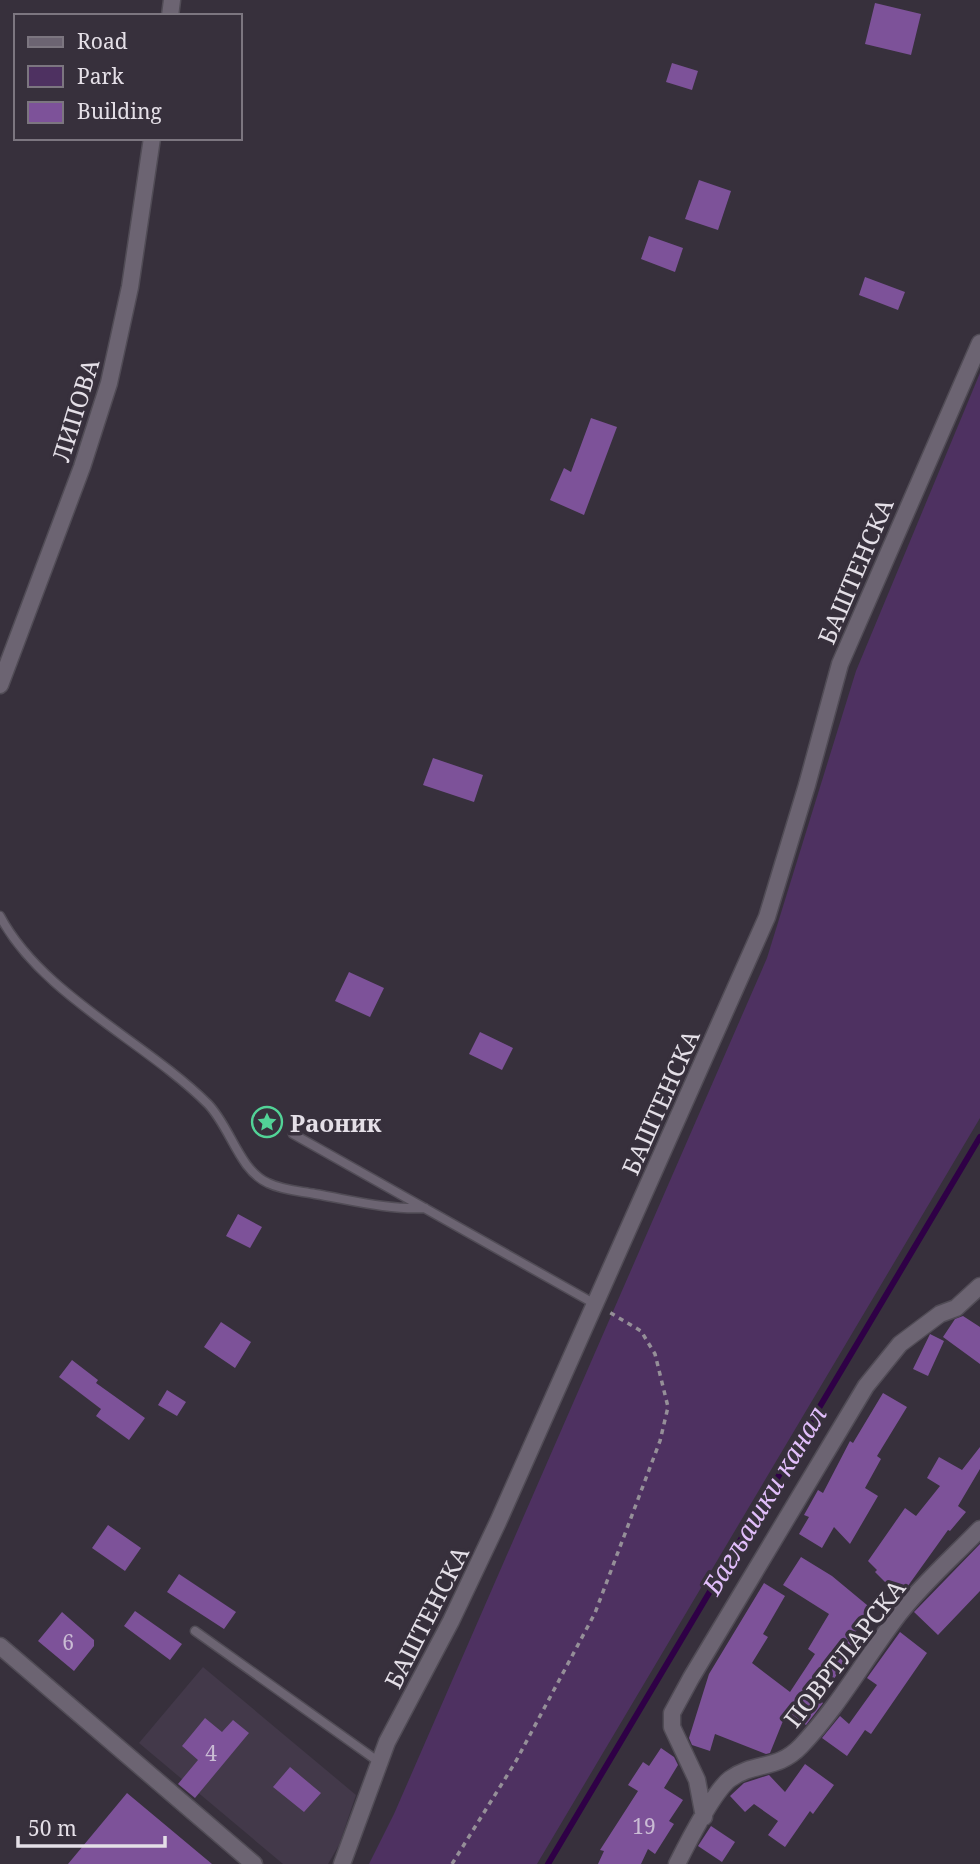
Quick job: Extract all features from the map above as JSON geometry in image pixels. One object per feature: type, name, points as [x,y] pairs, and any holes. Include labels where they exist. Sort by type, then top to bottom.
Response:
[{"type":"street","name":"ЛИПОВА","points":[[0,685],[82,467],[109,383],[130,287],[152,140]]},
{"type":"street","name":"БАШТЕНСКА","points":[[342,1864],[379,1762],[499,1522],[767,917],[840,664],[980,343]]},
{"type":"street","points":[[704,1817],[696,1780],[671,1727],[672,1713],[866,1385],[900,1344],[940,1314],[956,1308],[980,1286]]},
{"type":"street","name":"ПОВРТЛАРСКА","points":[[696,1780],[729,1779],[754,1767],[775,1764],[800,1748],[901,1611],[980,1529]]},
{"type":"street","points":[[0,1646],[254,1864]]},
{"type":"street","points":[[677,1864],[729,1779]]},
{"type":"lane","points":[[0,916],[15,941],[37,965],[86,1007],[170,1071],[208,1105],[229,1132],[245,1164],[258,1178],[275,1186],[309,1193],[394,1207],[425,1208]]},
{"type":"lane","points":[[293,1134],[596,1304]]},
{"type":"lane","points":[[195,1631],[379,1762]]},
{"type":"path","points":[[452,1864],[516,1761],[595,1613],[660,1441],[668,1407],[655,1354],[640,1331],[596,1304]]},
{"type":"shaded area","points":[[203,1667],[356,1795],[339,1845],[328,1864],[283,1864],[139,1743]]},
{"type":"green space","points":[[980,373],[980,1118],[537,1864],[369,1864],[394,1814],[767,958],[856,671]]},
{"type":"building","points":[[875,3],[921,14],[911,55],[865,44]]},
{"type":"building","points":[[672,63],[698,71],[692,90],[666,82]]},
{"type":"building","points":[[699,180],[731,191],[718,230],[685,219]]},
{"type":"building","points":[[649,236],[683,248],[675,272],[641,259]]},
{"type":"building","points":[[865,277],[905,292],[898,310],[859,295]]},
{"type":"building","points":[[591,418],[617,427],[584,515],[550,500],[564,468],[571,472]]},
{"type":"building","points":[[433,758],[483,775],[474,802],[423,785]]},
{"type":"building","points":[[349,972],[384,988],[370,1017],[335,1001]]},
{"type":"building","points":[[480,1032],[513,1048],[502,1070],[469,1054]]},
{"type":"building","points":[[238,1214],[262,1227],[250,1248],[226,1236]]},
{"type":"building","points":[[963,1316],[980,1327],[980,1364],[943,1337],[955,1319]]},
{"type":"building","points":[[221,1322],[251,1342],[235,1368],[204,1347]]},
{"type":"building","points":[[930,1334],[944,1341],[928,1376],[913,1369]]},
{"type":"building","points":[[72,1360],[98,1380],[96,1383],[145,1418],[129,1440],[96,1416],[101,1409],[59,1377]]},
{"type":"building","points":[[167,1390],[186,1402],[177,1416],[158,1405]]},
{"type":"building","points":[[883,1393],[907,1407],[877,1456],[881,1459],[865,1488],[878,1496],[850,1544],[834,1527],[822,1548],[799,1534],[809,1517],[804,1515],[818,1490],[823,1493],[850,1441],[853,1443]]},
{"type":"building","points":[[980,1447],[980,1469],[958,1506],[966,1512],[950,1531],[948,1530],[900,1597],[868,1561],[905,1508],[916,1516],[940,1486],[927,1478],[939,1457],[962,1470]]},
{"type":"building","points":[[108,1525],[141,1548],[125,1571],[92,1548]]},
{"type":"building","points":[[980,1544],[980,1591],[938,1635],[914,1612]]},
{"type":"building","points":[[801,1557],[832,1576],[873,1610],[848,1641],[860,1650],[842,1673],[839,1671],[820,1701],[823,1703],[806,1725],[787,1711],[770,1753],[766,1754],[715,1734],[710,1751],[692,1745],[689,1738],[709,1674],[764,1583],[785,1596],[763,1634],[768,1637],[752,1663],[790,1692],[815,1654],[808,1649],[829,1614],[783,1585]]},
{"type":"building","points":[[179,1574],[236,1612],[224,1629],[167,1592]]},
{"type":"building","points":[[135,1611],[182,1644],[170,1660],[124,1626]]},
{"type":"building","points":[[62,1612],[94,1640],[94,1646],[74,1671],[38,1641]]},
{"type":"building","points":[[900,1632],[927,1653],[871,1734],[865,1730],[847,1756],[822,1738],[840,1716],[849,1724],[877,1685],[867,1678]]},
{"type":"building","points":[[205,1718],[222,1732],[233,1720],[249,1733],[195,1798],[178,1784],[198,1760],[182,1746]]},
{"type":"building","points":[[661,1748],[674,1757],[678,1765],[664,1788],[683,1800],[669,1821],[674,1824],[655,1854],[648,1849],[641,1864],[598,1864],[604,1851],[600,1850],[638,1791],[628,1785],[643,1762],[649,1766]]},
{"type":"building","points":[[805,1764],[834,1785],[813,1814],[810,1811],[785,1847],[768,1835],[778,1821],[754,1804],[745,1812],[730,1796],[744,1783],[769,1775],[785,1792]]},
{"type":"building","points":[[290,1767],[321,1793],[304,1812],[273,1787]]},
{"type":"building","points":[[127,1793],[212,1864],[68,1864]]},
{"type":"building","points":[[711,1826],[735,1842],[722,1862],[698,1846]]},
{"type":"waterway","name":"Багљашки канал","points":[[548,1864],[980,1137]]},
{"type":"place","name":"Раоник","points":[[267,1122]]}]
